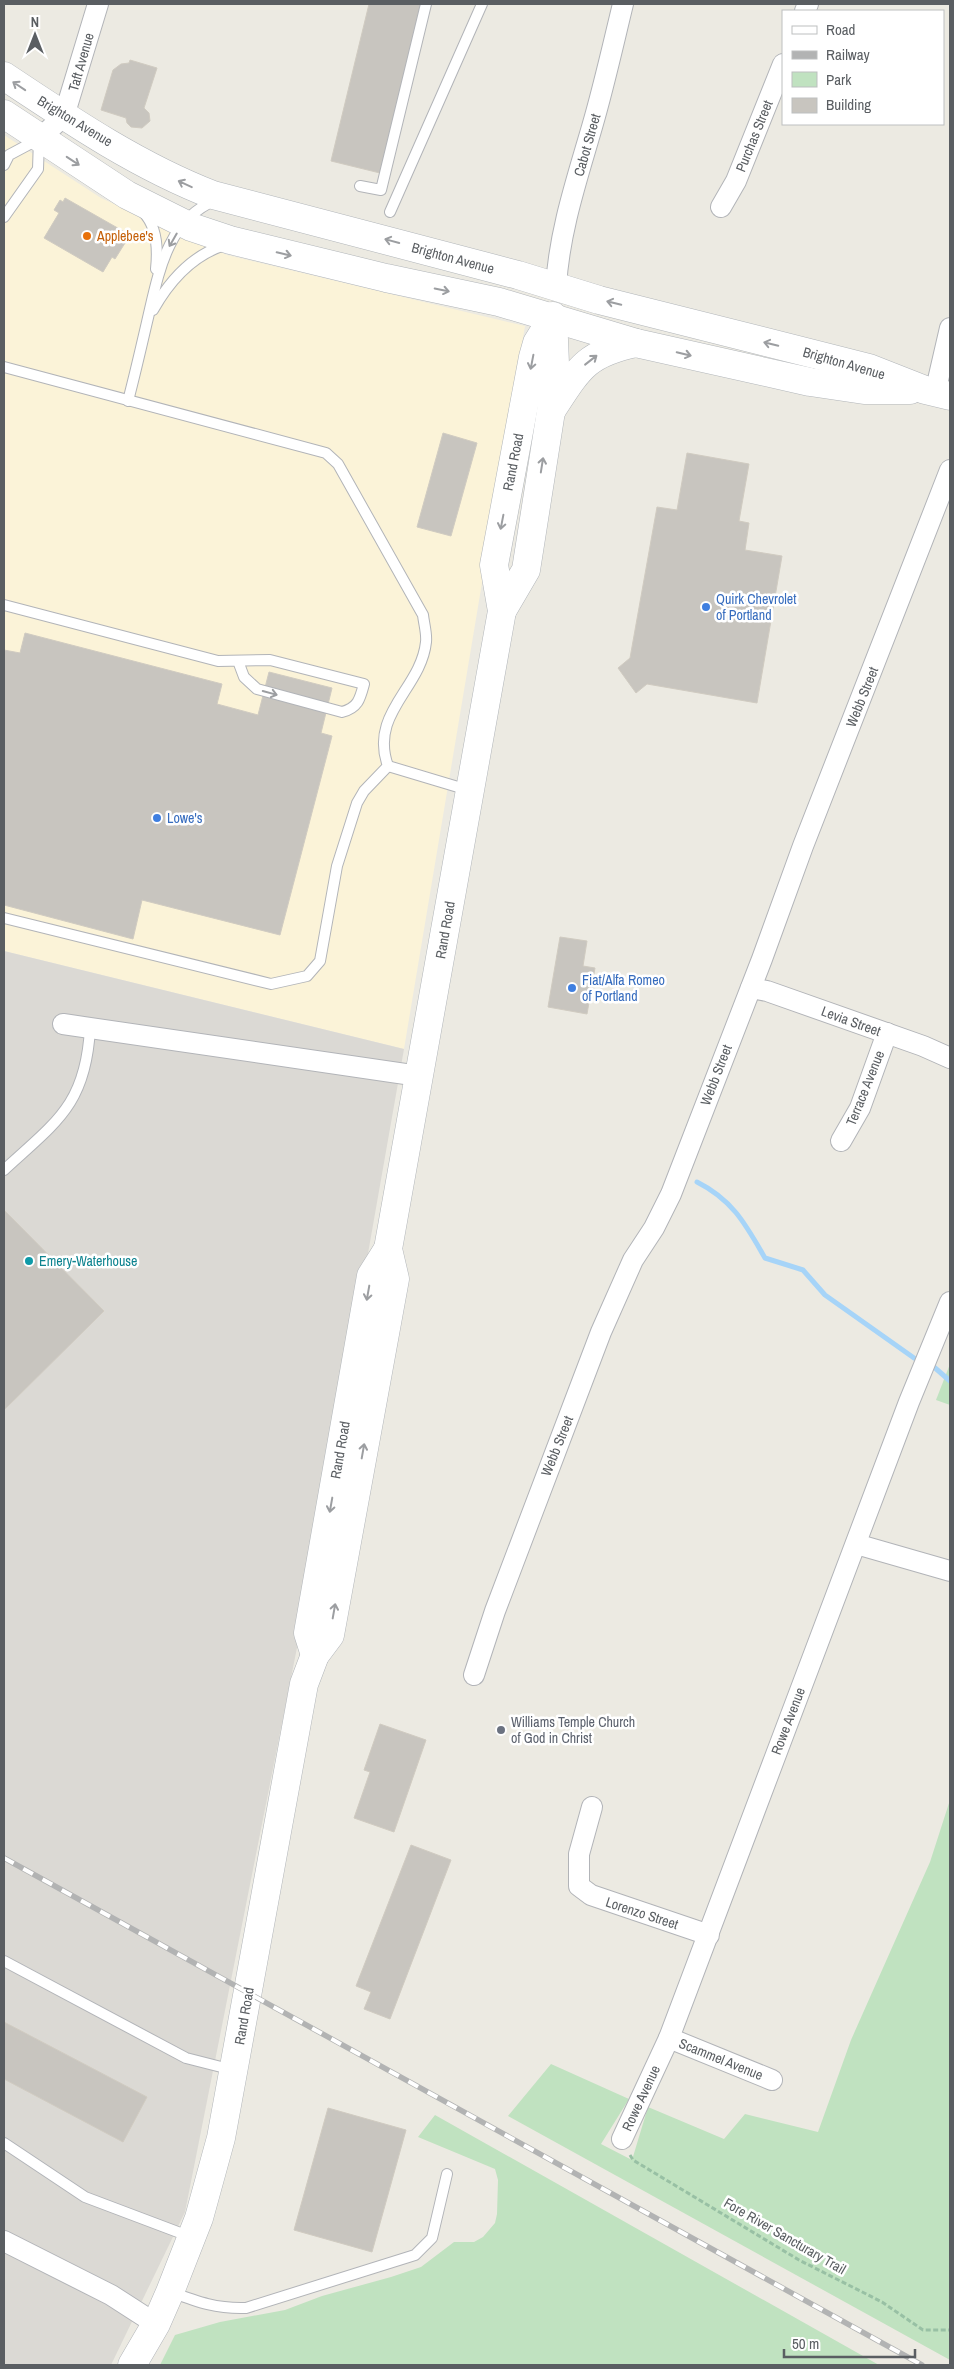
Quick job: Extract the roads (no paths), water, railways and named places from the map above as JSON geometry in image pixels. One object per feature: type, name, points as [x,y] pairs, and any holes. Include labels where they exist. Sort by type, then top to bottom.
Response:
[{"type":"main road","name":"Brighton Avenue","points":[[4,76],[64,116],[184,184],[221,198],[869,368],[937,393]]},
{"type":"main road","name":"Brighton Avenue","points":[[4,114],[39,139],[127,195],[184,224],[251,246],[499,302],[636,343],[810,382],[864,390],[937,393]]},
{"type":"main road","name":"Rand Road","points":[[132,2365],[156,2324],[192,2237],[221,2138],[304,1684],[315,1655],[308,1633],[364,1314],[372,1276],[388,1249],[502,611],[526,570],[551,411],[555,364],[552,318],[556,287]]},
{"type":"main road","name":"Rand Road","points":[[502,611],[494,566],[536,343],[552,318]]},
{"type":"main road","points":[[551,411],[576,373],[596,355],[615,347],[636,343]]},
{"type":"street","name":"Taft Avenue","points":[[64,116],[98,4]]},
{"type":"street","name":"Cabot Street","points":[[556,287],[567,214],[599,102],[623,4]]},
{"type":"street","name":"Purchas Street","points":[[721,206],[736,182],[782,67]]},
{"type":"street","points":[[39,139],[64,116]]},
{"type":"street","points":[[937,393],[950,328]]},
{"type":"street","name":"Webb Street","points":[[474,1675],[495,1611],[601,1332],[633,1260],[654,1228],[671,1194],[751,988],[802,846],[950,470]]},
{"type":"street","name":"Levia Street","points":[[751,988],[767,991],[950,1058]]},
{"type":"street","points":[[63,1024],[419,1076]]},
{"type":"street","name":"Terrace Avenue","points":[[841,1141],[860,1108],[886,1033]]},
{"type":"street","name":"Rowe Avenue","points":[[622,2139],[669,2038],[908,1402],[950,1302]]},
{"type":"street","points":[[856,1544],[950,1571]]},
{"type":"street","name":"Lorenzo Street","points":[[592,1807],[579,1854],[579,1886],[591,1896],[709,1935]]},
{"type":"street","name":"Scammel Avenue","points":[[669,2038],[772,2080]]},
{"type":"street","points":[[4,2241],[111,2296],[156,2324]]},
{"type":"lane","points":[[360,186],[381,190],[426,4]]},
{"type":"lane","points":[[390,212],[482,4]]},
{"type":"lane","points":[[4,165],[9,155],[39,139],[38,169],[4,218]]},
{"type":"lane","points":[[127,195],[148,217],[155,235],[158,254],[155,284],[148,320],[128,401]]},
{"type":"lane","points":[[155,284],[172,239],[184,224],[206,204],[221,198]]},
{"type":"lane","points":[[148,320],[164,290],[182,270],[201,255],[225,245],[251,246]]},
{"type":"lane","points":[[4,367],[326,454],[338,464],[423,615],[426,642],[418,670],[399,699],[382,738],[388,766]]},
{"type":"lane","points":[[4,605],[218,661],[270,660],[364,684],[360,701],[352,710],[342,712],[256,689],[244,677],[238,661]]},
{"type":"lane","points":[[388,766],[470,790]]},
{"type":"lane","points":[[4,918],[271,984],[307,976],[320,961],[337,866],[357,803],[364,791],[388,766]]},
{"type":"lane","points":[[4,1170],[59,1119],[72,1100],[81,1080],[88,1055],[90,1028]]},
{"type":"lane","points":[[4,1961],[186,2058],[234,2070]]},
{"type":"lane","points":[[4,2142],[85,2197],[192,2237]]},
{"type":"lane","points":[[170,2292],[206,2305],[226,2309],[246,2308],[415,2255],[432,2238],[447,2174]]},
{"type":"waterway","points":[[697,1182],[729,1205],[745,1224],[765,1258],[803,1270],[825,1295],[914,1358]]},
{"type":"waterway","points":[[934,1367],[950,1381]]},
{"type":"railway","points":[[4,1858],[922,2365]]},
{"type":"place","name":"Applebee's","points":[[87,236]]},
{"type":"place","name":"Quirk Chevrolet of Portland","points":[[706,607]]},
{"type":"place","name":"Lowe's","points":[[157,818]]},
{"type":"place","name":"Fiat/Alfa Romeo of Portland","points":[[572,988]]},
{"type":"place","name":"Emery-Waterhouse","points":[[29,1261]]},
{"type":"place","name":"Williams Temple Church of God in Christ","points":[[501,1730]]}]
